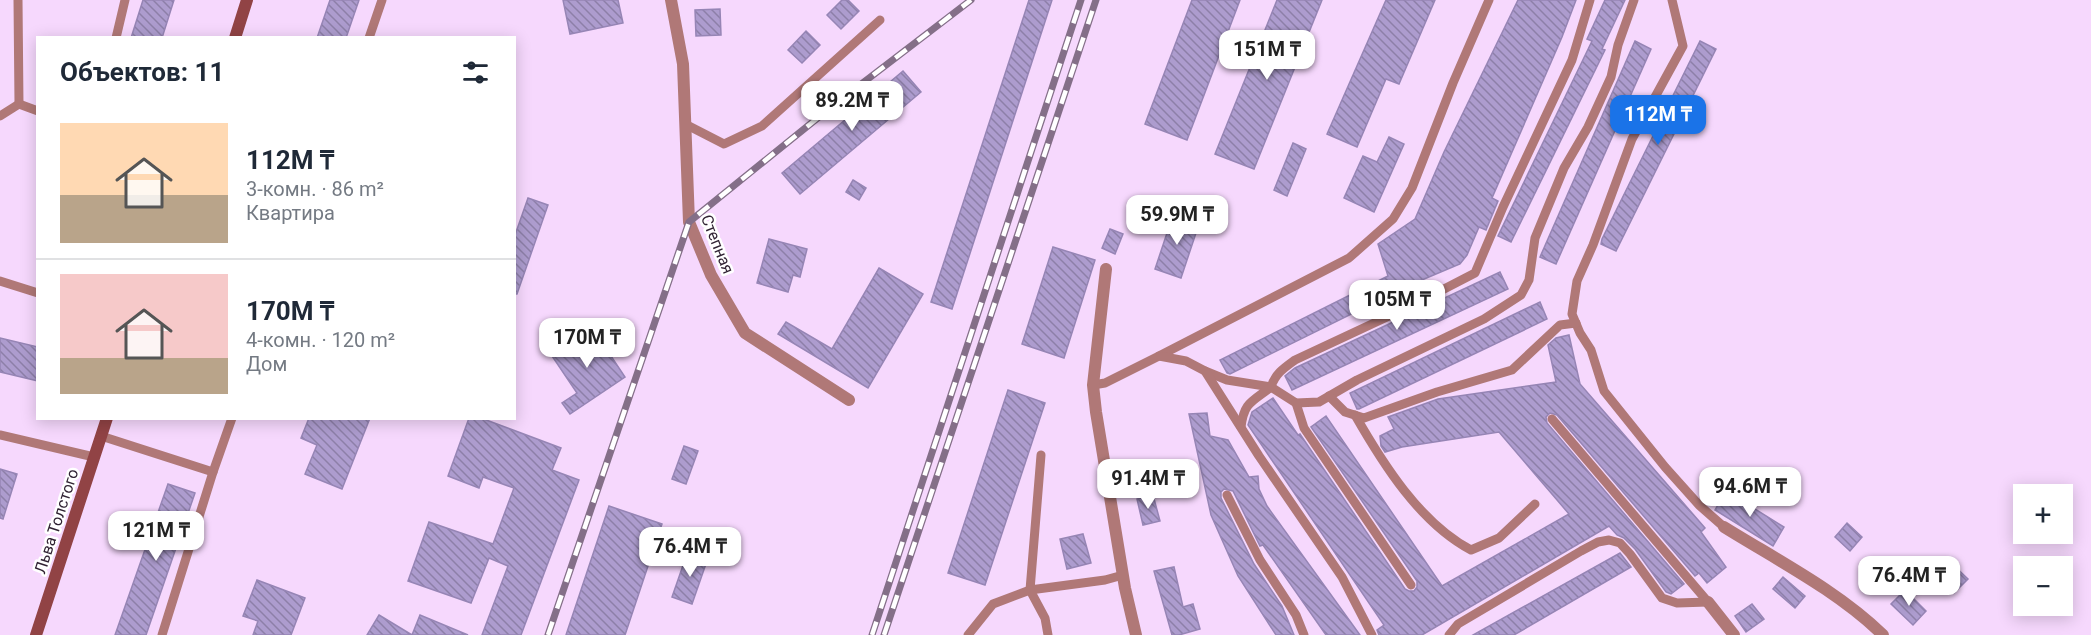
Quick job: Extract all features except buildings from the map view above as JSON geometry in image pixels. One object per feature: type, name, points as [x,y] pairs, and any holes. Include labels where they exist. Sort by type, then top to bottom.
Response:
[{"type":"street","points":[[236,36],[247,0]]},
{"type":"street","name":"Степная","points":[[671,0],[683,64],[689,222],[711,275],[746,333],[849,400]]},
{"type":"street","points":[[1106,269],[1094,385],[1095,412],[1123,575],[1136,635]]},
{"type":"street","name":"Льва Толстого","points":[[36,635],[106,420]]},
{"type":"street","points":[[1724,527],[1864,616],[1883,635]]},
{"type":"street","points":[[1708,602],[1734,635]]},
{"type":"lane","points":[[18,0],[19,104]]},
{"type":"lane","points":[[116,36],[125,0]]},
{"type":"lane","points":[[370,36],[382,0]]},
{"type":"lane","points":[[1094,385],[1105,383],[1349,258],[1393,219],[1412,188],[1453,82],[1489,0]]},
{"type":"lane","points":[[1240,428],[1242,412],[1251,401],[1271,387],[1273,379],[1282,369],[1295,360],[1475,273],[1503,207],[1572,60],[1590,0]]},
{"type":"lane","points":[[1159,356],[1186,361],[1227,380],[1271,387],[1296,403],[1319,402],[1484,319],[1521,295],[1529,279],[1535,238],[1564,168],[1588,127],[1611,77],[1618,45],[1634,0]]},
{"type":"lane","points":[[1672,0],[1683,46],[1632,139],[1577,281],[1572,314],[1591,350],[1604,391],[1665,467],[1699,505],[1724,527]]},
{"type":"lane","points":[[685,124],[724,144],[762,126],[880,20]]},
{"type":"lane","points":[[19,104],[36,110]]},
{"type":"lane","points":[[0,116],[19,104]]},
{"type":"lane","points":[[0,281],[36,290]]},
{"type":"lane","points":[[1329,396],[1345,412],[1364,418],[1437,392],[1512,370],[1560,324],[1576,323]]},
{"type":"lane","points":[[1205,371],[1240,428],[1342,577],[1372,635]]},
{"type":"lane","points":[[1296,403],[1304,428],[1411,585]]},
{"type":"lane","points":[[1355,415],[1381,460],[1415,502],[1451,539],[1471,550],[1499,538],[1535,504]]},
{"type":"lane","points":[[1552,419],[1708,602]]},
{"type":"lane","points":[[162,635],[231,420]]},
{"type":"lane","points":[[0,435],[94,457]]},
{"type":"lane","points":[[101,436],[213,472]]},
{"type":"lane","points":[[1041,455],[1030,590],[1045,618],[1048,635]]},
{"type":"lane","points":[[1227,495],[1260,560],[1296,615],[1304,635]]},
{"type":"lane","points":[[1449,635],[1458,624],[1581,551],[1598,542],[1609,540],[1620,543],[1662,598],[1677,603],[1708,602]]},
{"type":"lane","points":[[968,635],[993,604],[1030,590],[1105,580],[1123,575]]},
{"type":"railway","points":[[548,635],[689,222],[830,108],[971,0]]},
{"type":"railway","points":[[872,635],[1081,0]]},
{"type":"railway","points":[[884,635],[1096,0]]}]
